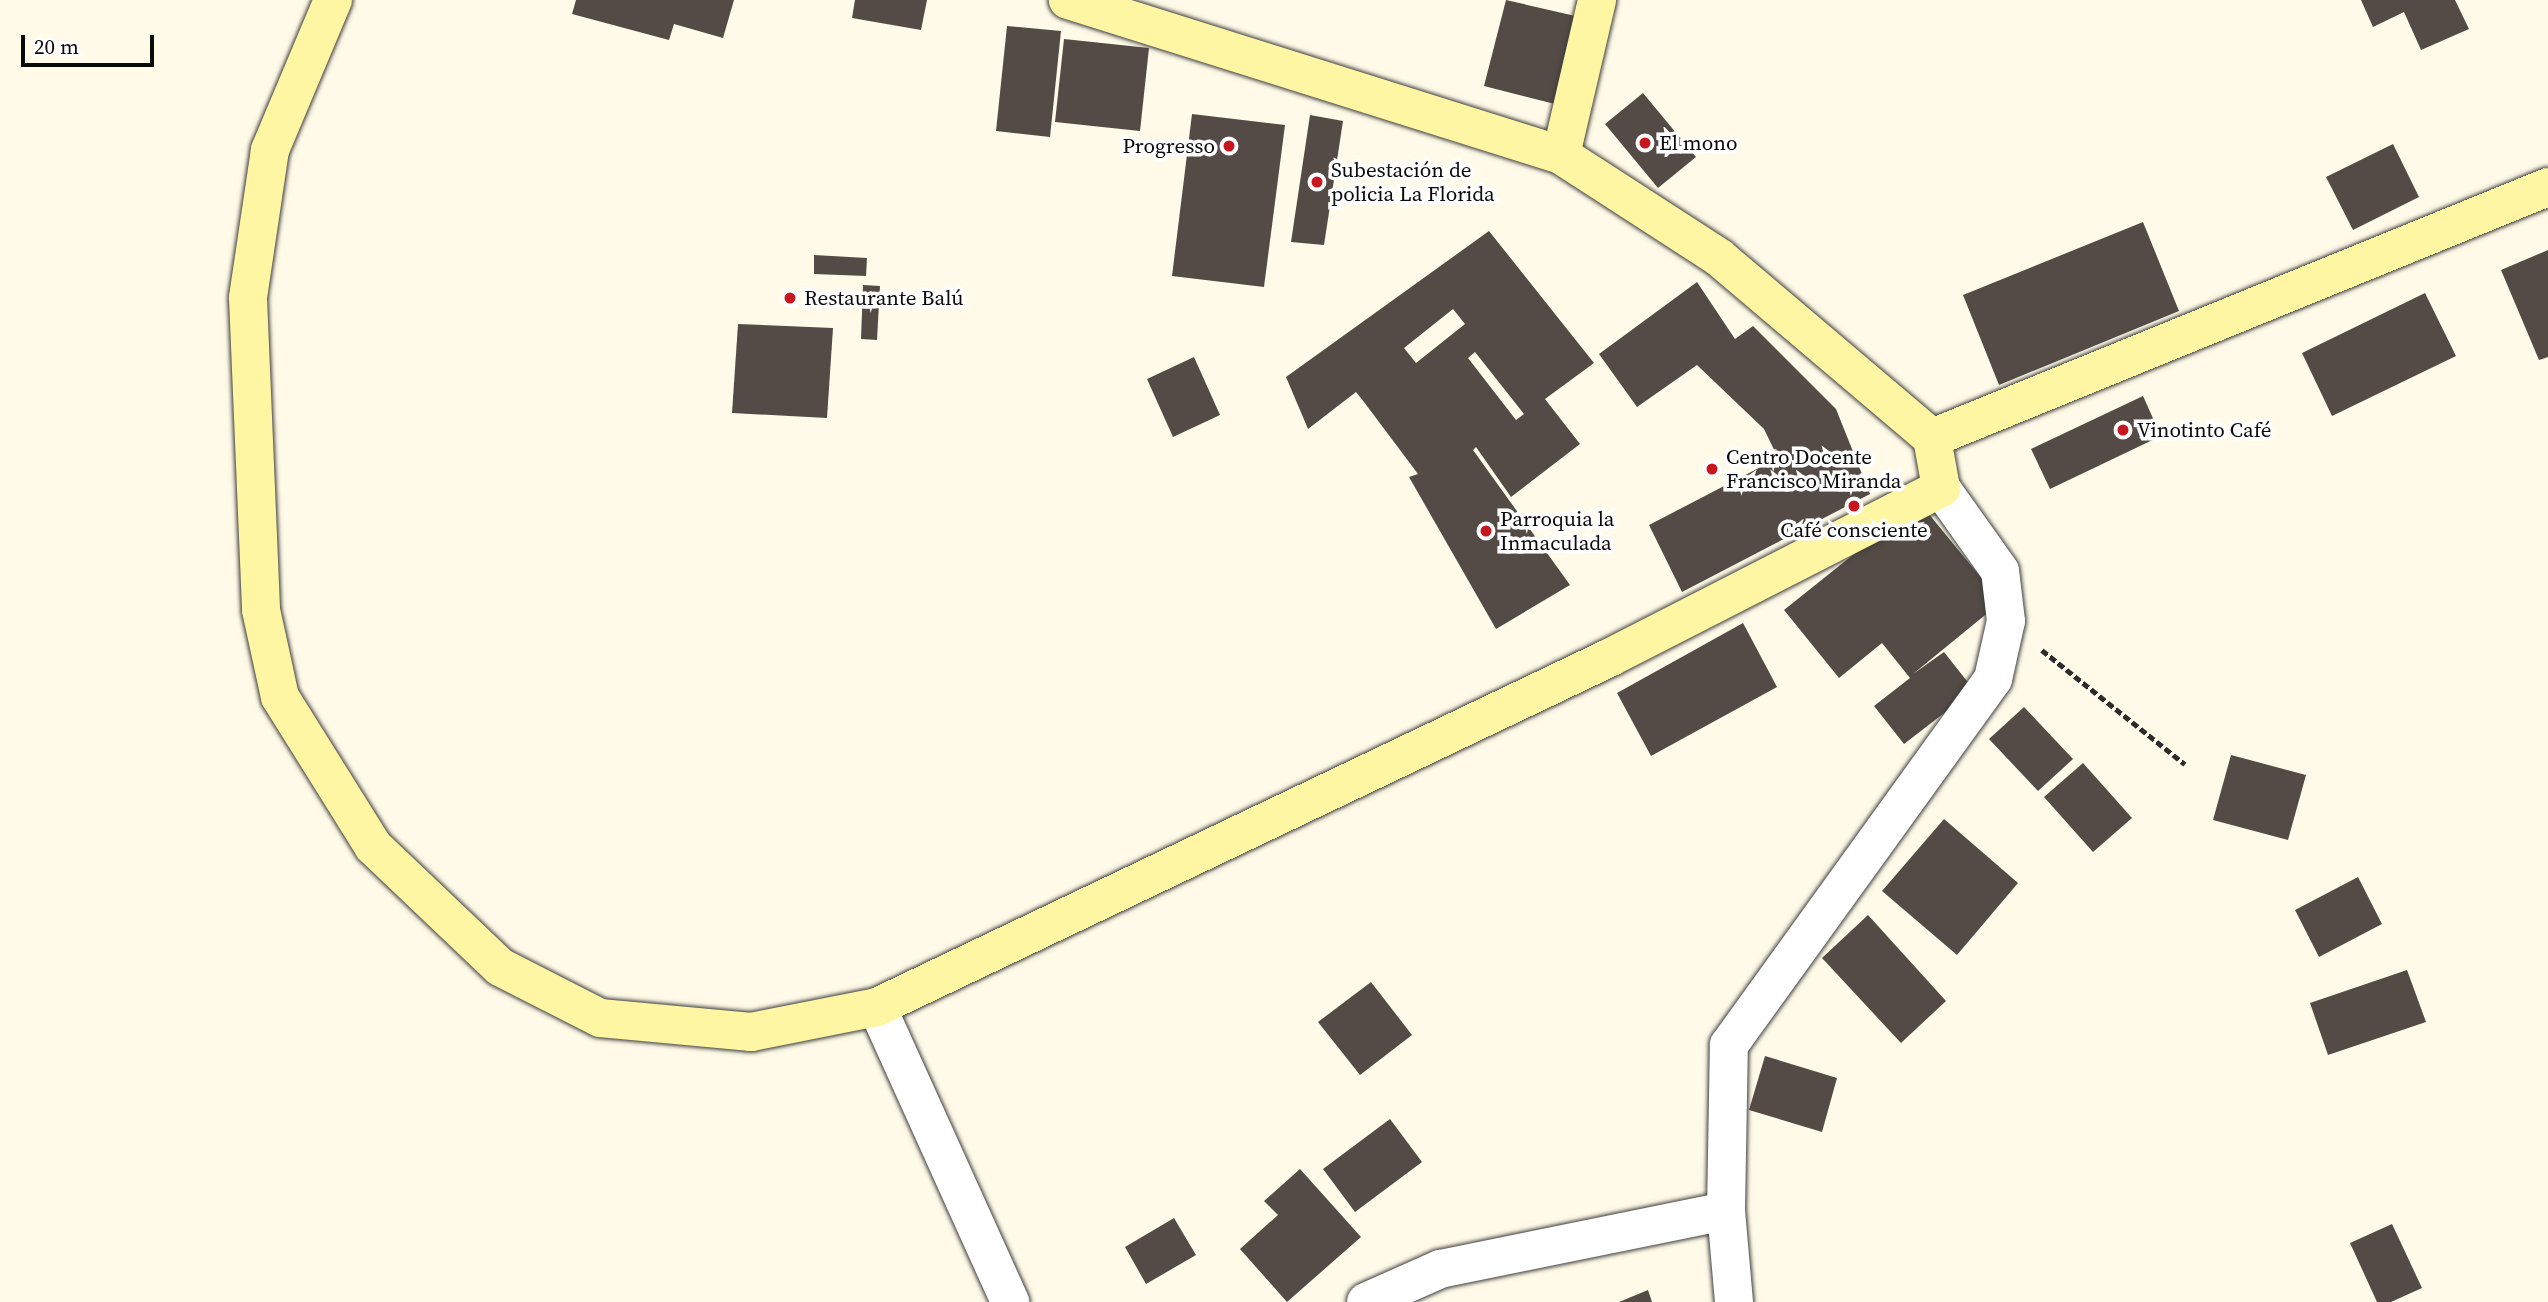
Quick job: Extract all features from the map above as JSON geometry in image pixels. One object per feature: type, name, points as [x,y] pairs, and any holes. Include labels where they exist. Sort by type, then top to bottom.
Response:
[{"type":"street","points":[[333,0],[270,150],[248,298],[261,610],[280,698],[373,846],[500,967],[600,1018],[751,1032],[877,1007],[1611,657],[1941,488]]},
{"type":"street","points":[[1068,0],[1561,155],[1720,258],[1932,438],[1941,488],[2000,571],[2006,621],[1993,679],[1729,1045],[1726,1211],[1734,1302]]},
{"type":"street","points":[[1561,155],[1598,0]]},
{"type":"street","points":[[1932,438],[2548,187]]},
{"type":"street","points":[[877,1007],[1010,1302]]},
{"type":"street","points":[[1366,1302],[1440,1269],[1726,1211]]},
{"type":"path","points":[[2006,621],[2185,764]]},
{"type":"building","points":[[576,0],[734,0],[723,38],[674,24],[669,40],[572,14]]},
{"type":"building","points":[[855,0],[927,0],[921,30],[852,18]]},
{"type":"building","points":[[1506,0],[1584,18],[1563,106],[1484,86]]},
{"type":"building","points":[[2361,0],[2455,0],[2469,29],[2421,50],[2404,12],[2373,27]]},
{"type":"building","points":[[1007,26],[1061,31],[1050,137],[996,131]]},
{"type":"building","points":[[1064,39],[1149,48],[1140,131],[1055,122]]},
{"type":"building","points":[[1643,93],[1696,157],[1658,188],[1605,124]]},
{"type":"building","points":[[1192,114],[1285,125],[1264,287],[1172,276]]},
{"type":"building","name":"Subestación de policia La Florida","points":[[1310,115],[1343,121],[1324,245],[1291,242]]},
{"type":"building","points":[[2393,144],[2419,197],[2353,230],[2326,177]]},
{"type":"building","points":[[2143,222],[2179,311],[1999,385],[1963,295]]},
{"type":"building","points":[[1489,231],[1594,363],[1545,399],[1580,444],[1511,497],[1476,447],[1473,450],[1570,585],[1496,629],[1409,477],[1418,474],[1356,392],[1308,429],[1286,377]],"holes":[[[1453,309],[1465,324],[1416,363],[1404,348]],[[1475,352],[1524,414],[1516,420],[1468,358]]]},
{"type":"building","points":[[2548,250],[2548,357],[2539,360],[2501,270]]},
{"type":"building","points":[[814,255],[867,258],[866,276],[814,274]]},
{"type":"building","points":[[1697,282],[1735,339],[1753,326],[1836,409],[1870,494],[1682,592],[1649,525],[1778,458],[1764,429],[1697,365],[1637,407],[1599,354]]},
{"type":"building","points":[[863,285],[880,286],[877,340],[861,339]]},
{"type":"building","points":[[2425,293],[2456,356],[2332,416],[2302,353]]},
{"type":"building","points":[[738,324],[833,328],[827,418],[732,413]]},
{"type":"building","points":[[1194,357],[1220,415],[1173,437],[1147,379]]},
{"type":"building","points":[[2143,396],[2161,436],[2050,489],[2031,449]]},
{"type":"building","points":[[1919,502],[2001,602],[1913,674],[1944,652],[1974,690],[1904,744],[1874,706],[1910,678],[1882,643],[1839,678],[1784,610]]},
{"type":"building","points":[[1743,623],[1777,687],[1651,756],[1617,693]]},
{"type":"building","points":[[2024,707],[2073,759],[2038,791],[1989,739]]},
{"type":"building","points":[[2231,755],[2306,775],[2288,840],[2213,820]]},
{"type":"building","points":[[2083,763],[2132,818],[2093,852],[2044,797]]},
{"type":"building","points":[[1944,819],[2018,883],[1957,955],[1882,891]]},
{"type":"building","points":[[2358,877],[2382,924],[2319,957],[2295,910]]},
{"type":"building","points":[[1868,915],[1946,1001],[1901,1043],[1822,958]]},
{"type":"building","points":[[2407,970],[2426,1022],[2328,1055],[2310,1003]]},
{"type":"building","points":[[1371,982],[1412,1035],[1360,1075],[1318,1022]]},
{"type":"building","points":[[1765,1056],[1837,1078],[1822,1132],[1749,1110]]},
{"type":"building","points":[[1390,1119],[1422,1162],[1355,1212],[1323,1169]]},
{"type":"building","points":[[1300,1169],[1361,1237],[1287,1302],[1240,1249],[1278,1215],[1264,1201]]},
{"type":"building","points":[[1174,1218],[1196,1255],[1146,1284],[1125,1247]]},
{"type":"building","points":[[2392,1224],[2422,1288],[2391,1302],[2377,1302],[2350,1243]]},
{"type":"building","points":[[1648,1290],[1652,1302],[1619,1302]]},
{"type":"place","name":"El mono","points":[[1645,143]]},
{"type":"place","name":"Progresso","points":[[1229,146]]},
{"type":"place","name":"Subestación de policia La Florida","points":[[1317,182]]},
{"type":"place","name":"Restaurante Balú","points":[[790,298]]},
{"type":"place","name":"Vinotinto Café","points":[[2123,430]]},
{"type":"place","name":"Centro Docente Francisco Miranda","points":[[1712,469]]},
{"type":"place","name":"Café consciente","points":[[1854,506]]},
{"type":"place","name":"Parroquia la Inmaculada","points":[[1486,531]]}]
